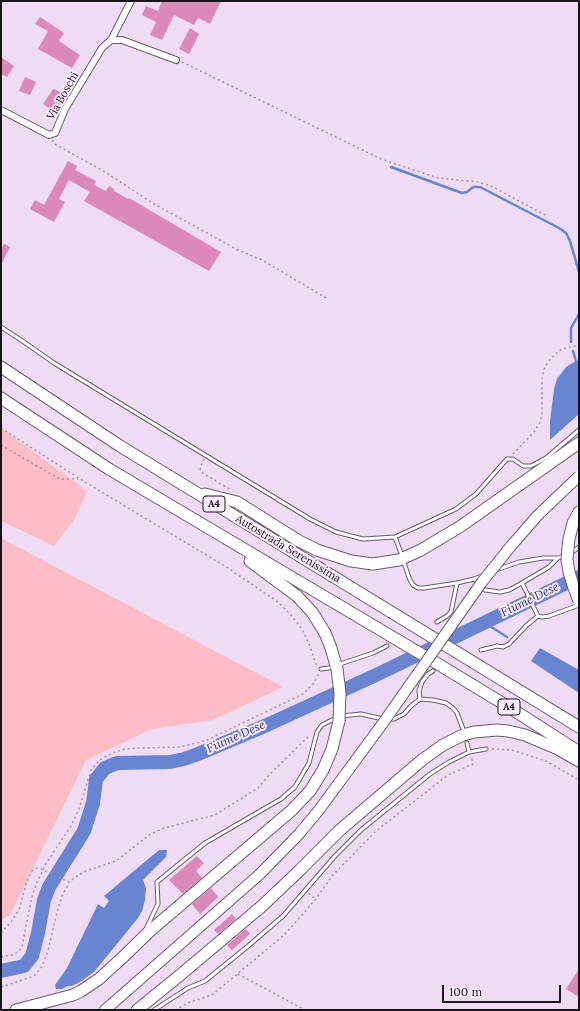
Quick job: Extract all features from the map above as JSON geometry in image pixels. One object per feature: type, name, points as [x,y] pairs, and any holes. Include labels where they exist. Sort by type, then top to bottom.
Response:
[{"type":"highway","name":"Autostrada Serenissima","points":[[1,367],[120,446],[579,727]]},
{"type":"highway","name":"Autostrada Serenissima","points":[[1,398],[109,469],[413,649],[435,668],[512,709],[579,752]]},
{"type":"highway","points":[[193,491],[236,502],[299,541],[317,550],[350,561],[373,564],[399,560],[421,550],[461,526],[579,443]]},
{"type":"highway","points":[[16,1010],[63,998],[81,991],[104,975],[151,930],[292,810],[310,791],[328,760],[339,721],[340,693],[331,648],[325,633],[312,612],[297,596],[257,566],[207,534],[179,511]]},
{"type":"highway","points":[[579,512],[573,523],[569,539],[574,548],[568,560],[572,585],[579,601]]},
{"type":"highway","points":[[137,1010],[267,902],[340,830],[422,760],[443,745],[463,735],[474,732],[497,730],[508,731],[525,735],[558,749],[579,761]]},
{"type":"main road","points":[[105,1010],[260,874],[299,834],[319,810],[383,723],[482,582],[538,515],[579,476]]},
{"type":"street","name":"Via Boschi","points":[[1,110],[49,135],[55,133],[65,109],[102,48],[111,40],[131,1]]},
{"type":"street","points":[[111,40],[122,40],[176,60]]},
{"type":"lane","points":[[1,327],[54,363],[206,454],[310,519],[336,532],[363,539],[396,538],[456,509],[476,494],[507,459],[513,459],[524,466],[531,466],[546,458],[579,430]]},
{"type":"lane","points":[[396,538],[401,553]]},
{"type":"lane","points":[[474,579],[485,590],[500,592],[509,590],[549,567],[558,558],[574,548]]},
{"type":"lane","points":[[404,564],[413,585],[418,588],[424,588],[474,579],[518,562],[543,558],[558,558]]},
{"type":"lane","points":[[437,622],[451,612],[457,582]]},
{"type":"lane","points":[[522,583],[535,612],[542,618],[579,605]]},
{"type":"lane","points":[[481,650],[497,646],[503,647],[509,644],[526,625],[538,616]]},
{"type":"lane","points":[[321,669],[335,667],[388,646]]},
{"type":"lane","points":[[420,700],[419,691],[422,682],[435,668]]},
{"type":"lane","points":[[140,940],[158,904],[157,882],[205,843],[281,799],[295,787],[309,764],[317,732],[322,725],[332,719],[346,715],[361,714],[379,719],[394,719],[404,714],[411,706],[420,700],[433,700],[446,703],[453,708],[458,713],[463,729]]},
{"type":"lane","points":[[467,743],[469,752]]},
{"type":"lane","points":[[154,1010],[188,988],[204,981],[283,916],[335,856],[361,830],[430,774],[469,752],[486,749]]},
{"type":"path","points":[[176,60],[381,159],[438,178],[478,182],[493,188],[545,215]]},
{"type":"path","points":[[49,135],[54,144],[105,172],[154,204],[238,250],[262,260],[328,299]]},
{"type":"path","points":[[507,459],[535,431],[540,422],[542,413],[542,379],[544,369],[548,362],[562,349],[579,345]]},
{"type":"path","points":[[1,428],[80,479],[228,568],[278,602],[302,629],[317,667],[321,669],[314,683],[303,694],[207,740],[181,747],[125,749],[112,753],[100,760],[91,770],[79,809],[71,826],[37,882],[32,896],[22,947],[18,952],[12,955],[1,957]]},
{"type":"path","points":[[1,445],[60,479],[80,479]]},
{"type":"path","points":[[206,454],[200,467],[201,472],[232,491]]},
{"type":"path","points":[[1,987],[34,976],[42,966],[48,951],[58,908],[63,894],[70,882],[83,872],[116,861],[154,832],[215,815],[258,788],[305,739],[317,732]]},
{"type":"path","points":[[486,749],[512,750],[546,761],[579,780]]},
{"type":"path","points":[[175,1010],[190,1002],[212,995],[284,935],[316,899],[332,876],[376,831],[448,775],[473,764],[469,752]]},
{"type":"path","points":[[1,933],[19,910],[30,874],[37,868],[44,870],[66,882],[70,882]]},
{"type":"path","points":[[305,891],[316,899]]},
{"type":"path","points":[[238,974],[305,1010]]},
{"type":"shaded area","points":[[1,428],[87,491],[74,520],[54,546],[1,521]]},
{"type":"shaded area","points":[[1,538],[283,687],[213,720],[152,729],[86,760],[11,913],[1,921]]},
{"type":"water","points":[[576,361],[579,361],[579,414],[550,440],[550,421],[554,389],[557,379],[566,367]]},
{"type":"water","points":[[540,648],[579,670],[579,693],[531,661]]},
{"type":"water","points":[[159,850],[167,850],[166,857],[143,880],[146,888],[145,900],[138,918],[94,972],[72,986],[56,989],[55,985],[67,968],[98,904],[104,908],[109,901],[104,896]]},
{"type":"building","points":[[162,1],[221,1],[210,24],[198,18],[194,25],[174,15],[162,40],[150,35],[156,22],[142,15],[146,6],[158,11]]},
{"type":"building","points":[[40,17],[64,33],[59,41],[80,55],[72,68],[38,49],[48,31],[35,24]]},
{"type":"building","points":[[190,28],[199,34],[189,54],[179,49]]},
{"type":"building","points":[[1,57],[14,66],[7,77],[1,74]]},
{"type":"building","points":[[25,77],[36,82],[30,95],[19,91]]},
{"type":"building","points":[[53,89],[68,95],[57,113],[43,104]]},
{"type":"building","points":[[68,161],[77,166],[75,170],[96,181],[94,185],[106,191],[109,186],[114,189],[114,191],[128,199],[129,198],[221,252],[209,271],[84,201],[90,192],[69,180],[59,199],[65,202],[54,222],[30,209],[35,200],[44,205]]},
{"type":"building","points":[[4,244],[10,247],[1,265],[1,249]]},
{"type":"building","points":[[197,856],[204,863],[196,871],[202,878],[183,894],[169,880]]},
{"type":"building","points":[[211,888],[218,897],[200,914],[192,904]]},
{"type":"building","points":[[232,914],[236,919],[218,934],[214,930]]},
{"type":"building","points":[[246,929],[250,934],[232,950],[227,945]]},
{"type":"building","points":[[579,969],[579,997],[566,989]]},
{"type":"waterway","points":[[391,167],[462,193],[467,192],[473,187],[480,187],[559,228],[566,233],[570,241],[579,272]]},
{"type":"waterway","points":[[571,342],[571,328],[579,314]]},
{"type":"waterway","points":[[573,351],[576,361]]},
{"type":"waterway","name":"Fiume Dese","points":[[1,971],[24,966],[32,956],[44,900],[49,887],[84,831],[93,803],[96,779],[105,768],[117,763],[170,762],[198,754],[267,725],[376,675],[579,577]]},
{"type":"waterway","points":[[485,623],[507,637]]}]
